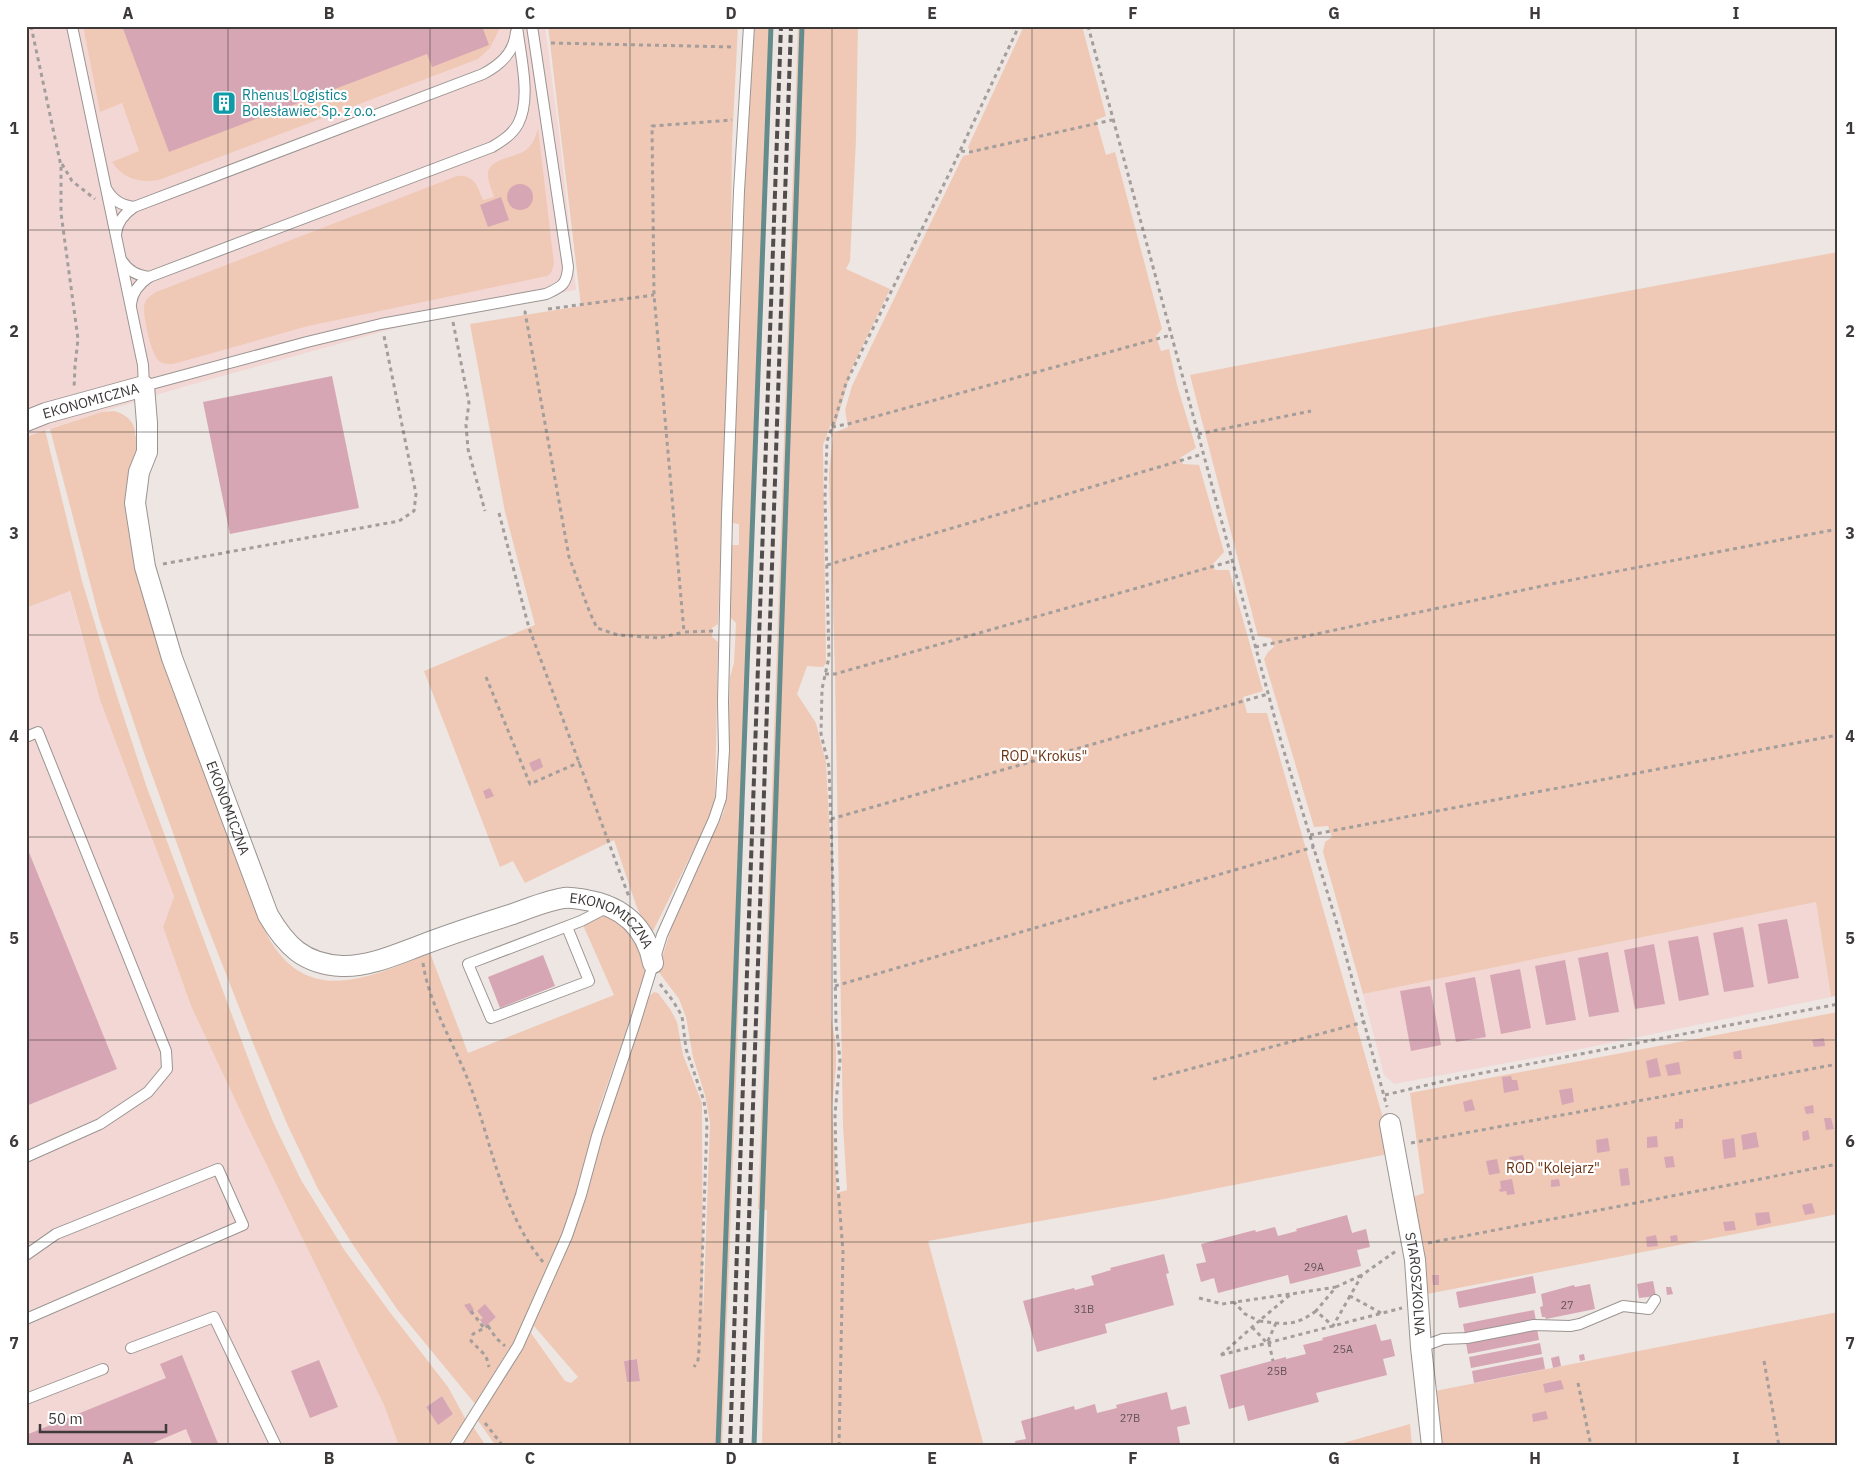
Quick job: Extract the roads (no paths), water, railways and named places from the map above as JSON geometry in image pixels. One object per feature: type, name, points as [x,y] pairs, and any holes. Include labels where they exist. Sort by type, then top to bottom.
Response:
[{"type":"street","name":"EKONOMICZNA","points":[[26,421],[46,413],[144,386],[147,452],[140,472],[135,502],[145,567],[172,658],[268,915],[280,936],[294,949],[312,960],[343,966],[385,958],[526,909],[564,898],[590,901],[609,906],[624,914],[633,922],[648,944],[652,967]]},
{"type":"street","name":"STAROSZKOLNA","points":[[1390,1124],[1405,1248],[1421,1347],[1432,1446]]},
{"type":"lane","points":[[72,26],[116,241],[122,262],[129,270],[138,275],[149,277]]},
{"type":"lane","points":[[116,241],[119,221],[125,213],[134,207],[483,74],[498,66],[509,52],[516,36],[516,26]]},
{"type":"lane","points":[[131,311],[134,291],[140,283],[149,277],[492,147],[507,138],[518,125],[524,108],[525,91],[516,26]]},
{"type":"lane","points":[[119,252],[143,365],[144,386],[381,324],[546,294],[560,288],[567,279],[568,267],[532,26]]},
{"type":"lane","points":[[455,1446],[514,1352],[567,1236],[581,1195],[597,1136],[636,1024],[662,935],[714,819],[721,798],[724,750],[727,515],[743,120],[749,26]]},
{"type":"lane","points":[[104,182],[107,192],[114,200],[123,205],[134,207]]},
{"type":"lane","points":[[26,737],[38,732],[166,1051],[167,1069],[148,1092],[100,1124],[26,1157]]},
{"type":"lane","points":[[566,927],[589,981],[491,1018],[468,964],[566,927],[609,906]]},
{"type":"lane","points":[[26,1255],[56,1234],[218,1169],[243,1225],[26,1319]]},
{"type":"lane","points":[[1421,1347],[1443,1339],[1467,1338],[1534,1325],[1570,1326],[1580,1324],[1623,1306],[1649,1309],[1655,1300]]},
{"type":"lane","points":[[131,1348],[214,1317],[276,1446]]},
{"type":"lane","points":[[27,1398],[103,1369]]},
{"type":"waterway","points":[[718,1446],[771,26]]},
{"type":"waterway","points":[[754,1446],[802,26]]},
{"type":"railway","points":[[730,1446],[781,26]]},
{"type":"railway","points":[[741,1446],[791,26]]},
{"type":"place","name":"Rhenus Logistics Bolesławiec Sp. z o.o.","points":[[224,103]]},
{"type":"park label","name":"ROD \"Krokus\"","points":[[1044,756]]},
{"type":"park label","name":"ROD \"Kolejarz\"","points":[[1553,1168]]}]
